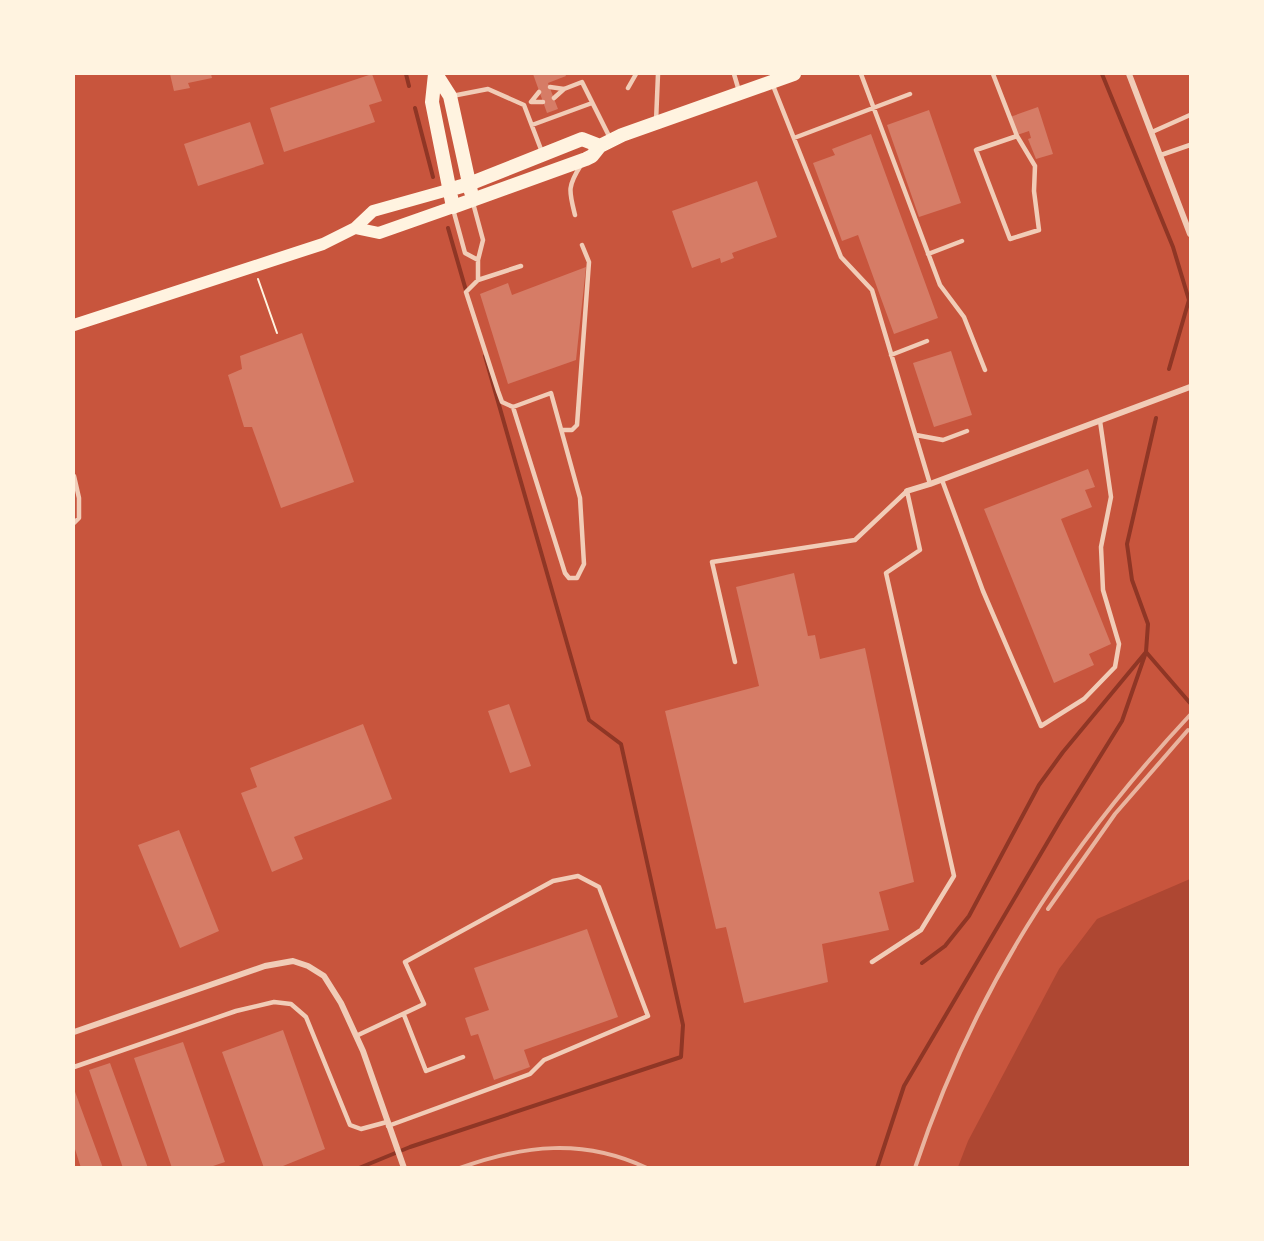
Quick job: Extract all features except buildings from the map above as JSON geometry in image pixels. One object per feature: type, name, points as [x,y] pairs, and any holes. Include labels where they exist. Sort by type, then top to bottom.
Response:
[{"type":"main road","points":[[435,74],[450,96],[472,200]]},
{"type":"main road","points":[[435,74],[432,102],[453,207]]},
{"type":"main road","points":[[355,228],[378,233],[453,207],[586,159],[605,144],[656,123],[794,74]]},
{"type":"main road","points":[[74,324],[323,244],[355,228],[373,211],[469,184],[582,139],[605,144]]},
{"type":"street","points":[[1129,74],[1191,234]]},
{"type":"street","points":[[907,491],[1191,387]]},
{"type":"street","points":[[74,1032],[265,966],[293,961],[309,966],[324,976],[342,1003],[403,1165]]},
{"type":"lane","points":[[580,74],[605,144]]},
{"type":"lane","points":[[628,88],[636,74]]},
{"type":"lane","points":[[656,123],[658,74]]},
{"type":"lane","points":[[734,74],[740,93]]},
{"type":"lane","points":[[861,74],[940,285],[964,317],[985,370]]},
{"type":"lane","points":[[993,74],[1017,136],[1035,166],[1034,191],[1039,230],[1010,239],[976,150],[1017,136]]},
{"type":"lane","points":[[554,98],[564,89],[582,82]]},
{"type":"lane","points":[[772,82],[841,256],[872,290],[930,484]]},
{"type":"lane","points":[[550,87],[564,89]]},
{"type":"lane","points":[[450,96],[488,89],[524,105],[543,154]]},
{"type":"lane","points":[[531,102],[539,92]]},
{"type":"lane","points":[[794,138],[910,94]]},
{"type":"lane","points":[[524,105],[531,102],[543,102]]},
{"type":"lane","points":[[532,125],[592,103]]},
{"type":"lane","points":[[1152,132],[1191,115]]},
{"type":"lane","points":[[1161,155],[1191,145]]},
{"type":"lane","points":[[575,216],[569,186],[586,159]]},
{"type":"lane","points":[[472,200],[483,240],[478,260],[478,280]]},
{"type":"lane","points":[[453,207],[465,253],[478,260]]},
{"type":"lane","points":[[928,254],[962,241]]},
{"type":"lane","points":[[562,430],[572,430],[577,425],[589,262],[582,245]]},
{"type":"lane","points":[[513,407],[565,573],[568,578],[577,578],[584,564],[580,498],[551,393],[513,407],[502,402],[466,292],[478,280],[521,266]]},
{"type":"lane","points":[[891,355],[927,341]]},
{"type":"lane","points":[[942,480],[983,591],[1041,726],[1084,699],[1115,667],[1119,644],[1103,590],[1101,547],[1111,497],[1100,421]]},
{"type":"lane","points":[[916,435],[943,440],[967,431]]},
{"type":"lane","points":[[74,476],[80,498],[79,518],[74,523]]},
{"type":"lane","points":[[735,662],[712,561],[855,540],[907,491],[921,550],[886,573],[954,876],[921,930],[872,962]]},
{"type":"lane","points":[[74,1067],[236,1011],[274,1002],[291,1004],[306,1017],[350,1125],[361,1130],[388,1124],[530,1074],[544,1060],[648,1016],[599,887],[578,876],[553,881],[405,962],[424,1004],[356,1036]]},
{"type":"lane","points":[[404,1014],[426,1071],[463,1057]]},
{"type":"path","points":[[254,267],[276,333]]},
{"type":"shaded area","points":[[1190,879],[1190,1167],[958,1167],[968,1141],[1059,969],[1097,919]]},
{"type":"waterway","points":[[406,74],[409,86]]},
{"type":"waterway","points":[[1102,74],[1173,247],[1189,300],[1169,369]]},
{"type":"waterway","points":[[415,108],[433,177]]},
{"type":"waterway","points":[[448,228],[467,294]]},
{"type":"waterway","points":[[359,1168],[410,1147],[681,1057],[683,1025],[621,744],[589,720],[485,356]]},
{"type":"waterway","points":[[922,963],[945,946],[969,916],[1039,785],[1063,752],[1146,652],[1148,624],[1132,580],[1127,544],[1156,418]]},
{"type":"waterway","points":[[877,1168],[904,1086],[1060,821],[1122,721],[1146,652],[1190,703]]},
{"type":"railway","points":[[915,1168],[938,1104],[965,1042],[1027,926],[1063,871],[1102,818],[1190,715]]},
{"type":"railway","points":[[1048,909],[1115,814],[1188,730]]},
{"type":"railway","points":[[460,1168],[507,1154],[554,1148],[600,1152],[647,1168]]}]
